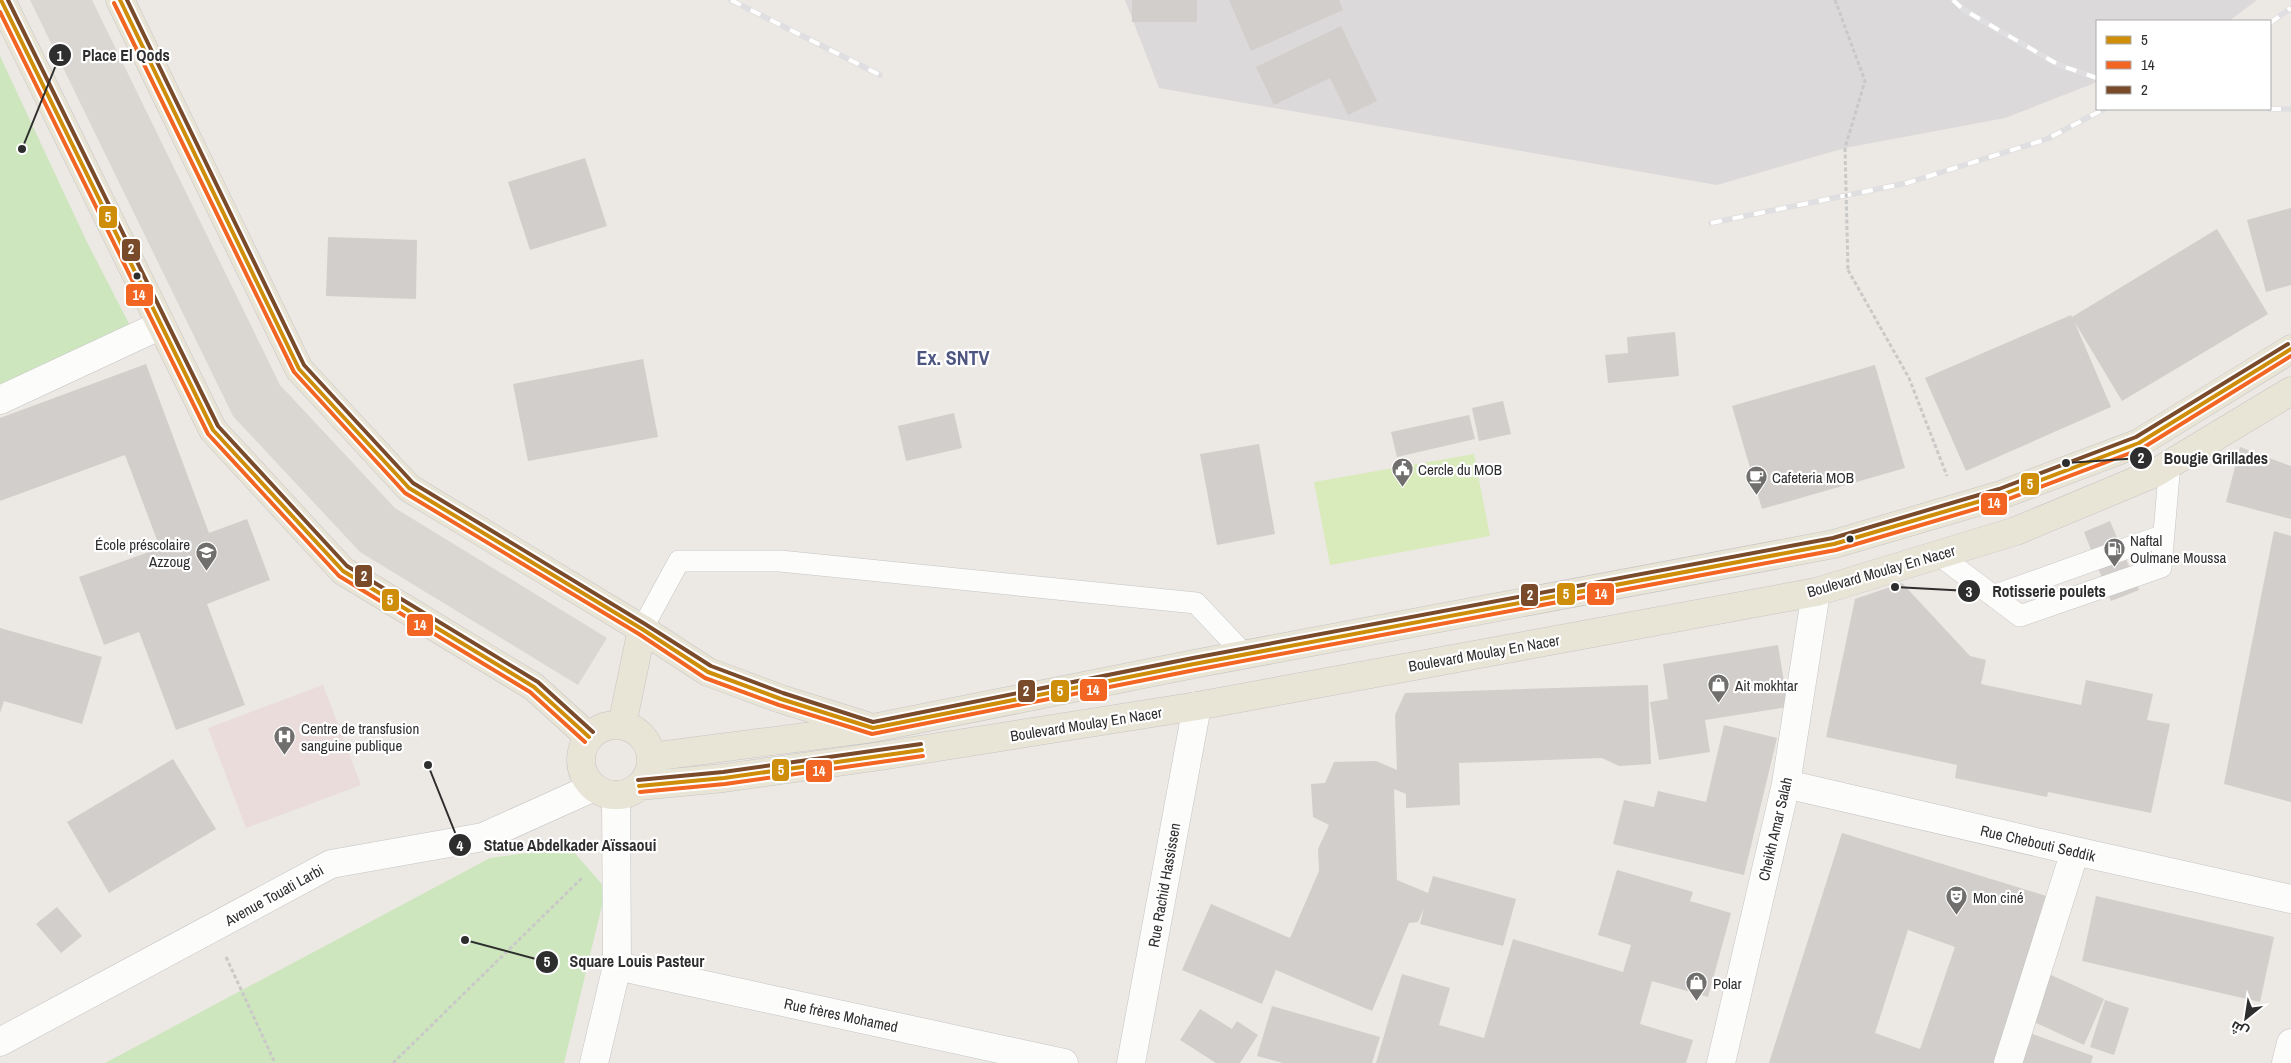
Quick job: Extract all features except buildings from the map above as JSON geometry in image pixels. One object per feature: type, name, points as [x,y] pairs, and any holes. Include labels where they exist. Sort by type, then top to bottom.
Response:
[{"type":"main road","points":[[1,0],[213,430],[343,571],[534,687],[590,737]]},
{"type":"main road","points":[[120,0],[299,369],[409,488],[642,629],[708,672],[782,699],[873,728]]},
{"type":"main road","points":[[652,757],[873,728],[1244,654],[1834,544],[2001,495],[2139,443],[2291,349]]},
{"type":"main road","name":"Boulevard Moulay En Nacer","points":[[617,789],[724,778],[881,756],[1197,706],[1816,592],[2016,531],[2155,473],[2291,391]]},
{"type":"main road","points":[[622,725],[642,629]]},
{"type":"main road","points":[[610,725],[622,725],[633,729],[642,736],[649,746],[652,757],[649,773],[617,789],[585,774],[582,765],[584,746],[590,737],[599,729],[610,725]]},
{"type":"street","points":[[0,400],[161,326]]},
{"type":"street","name":"Cheikh Amar Salah","points":[[1721,1063],[1786,784],[1816,592]]},
{"type":"street","name":"Rue Rachid Hassissen","points":[[1131,1063],[1197,706]]},
{"type":"street","name":"Rue Chebouti Seddik","points":[[1786,784],[2074,851],[2291,898]]},
{"type":"street","points":[[594,1063],[617,966],[617,789]]},
{"type":"street","name":"Avenue Touati Larbi","points":[[0,1042],[331,864],[483,837],[617,789]]},
{"type":"street","points":[[2008,1063],[2074,851]]},
{"type":"street","name":"Rue frères Mohamed","points":[[617,966],[1064,1063]]},
{"type":"street","points":[[2286,1063],[2291,1043]]},
{"type":"lane","points":[[1939,555],[2020,616],[2161,567],[2170,464]]},
{"type":"lane","points":[[1993,596],[2164,536]]},
{"type":"lane","points":[[642,629],[679,562],[780,561],[1196,603],[1244,654]]},
{"type":"path","points":[[1835,0],[1865,82],[1845,148],[1848,270],[1909,378],[1959,507]]},
{"type":"path","points":[[393,1063],[617,846]]},
{"type":"path","points":[[211,929],[243,991],[275,1063]]},
{"type":"shaded area","points":[[30,0],[92,0],[280,385],[395,508],[607,638],[578,685],[360,552],[233,416]]},
{"type":"shaded area","points":[[1125,0],[2257,0],[2230,20],[2096,20],[2096,82],[2005,118],[1845,148],[1717,185],[1159,88]]},
{"type":"shaded area","name":"Centre de transfusion sanguine publique","points":[[323,685],[361,785],[246,828],[208,728]]},
{"type":"green space","points":[[0,56],[87,242],[142,349],[0,397]]},
{"type":"green space","points":[[1474,454],[1490,536],[1330,565],[1314,482]]},
{"type":"green space","points":[[573,851],[606,889],[564,1063],[105,1063],[490,858],[526,853]]},
{"type":"railway","points":[[731,0],[880,75]]},
{"type":"railway","points":[[1953,0],[1964,10],[2059,65],[2096,78]]},
{"type":"railway","points":[[2271,22],[2291,8]]},
{"type":"railway","points":[[2271,109],[2291,109]]},
{"type":"railway","points":[[1711,223],[1907,183],[2047,139],[2102,110]]},
{"type":"transit line","name":"5","points":[[1,0],[213,430],[343,571],[534,687],[589,737]]},
{"type":"transit line","name":"2","points":[[8,0],[218,426],[347,566],[538,682],[593,732]]},
{"type":"transit line","name":"5","points":[[120,0],[299,369],[409,488],[642,629],[708,672],[781,699],[873,728],[1194,664],[1834,544],[2001,495],[2139,443],[2291,349]]},
{"type":"transit line","name":"2","points":[[127,0],[304,365],[413,483],[711,666],[783,693],[873,722],[1193,658],[1833,538],[1999,489],[2136,437],[2288,344]]},
{"type":"transit line","name":"14","points":[[114,3],[294,372],[405,493],[639,634],[705,678],[779,705],[872,734],[1195,670],[1836,550],[2003,501],[2141,449],[2291,356]]},
{"type":"transit line","name":"14","points":[[0,12],[208,434],[339,576],[530,692],[585,742]]},
{"type":"transit line","name":"2","points":[[638,780],[723,772],[921,744]]},
{"type":"transit line","name":"5","points":[[639,786],[724,778],[922,750]]},
{"type":"transit line","name":"14","points":[[640,792],[725,784],[923,756]]},
{"type":"place","name":"Place El Qods","points":[[22,149]]},
{"type":"place","name":"Bougie Grillades","points":[[2066,463]]},
{"type":"place","name":"Cercle du MOB","points":[[1402,488]]},
{"type":"place","name":"Cafeteria MOB","points":[[1756,496]]},
{"type":"place","name":"Naftal Oulmane Moussa","points":[[2114,568]]},
{"type":"place","name":"École préscolaire Azzoug","points":[[206,572]]},
{"type":"place","name":"Rotisserie poulets","points":[[1895,587]]},
{"type":"place","name":"Ait mokhtar","points":[[1719,704]]},
{"type":"place","name":"Centre de transfusion sanguine publique","points":[[285,756]]},
{"type":"place","name":"Statue Abdelkader Aïssaoui","points":[[428,765]]},
{"type":"place","name":"Mon ciné","points":[[1957,916]]},
{"type":"place","name":"Square Louis Pasteur","points":[[465,940]]},
{"type":"place","name":"Polar","points":[[1697,1002]]},
{"type":"district","name":"Ex. SNTV","points":[[953,357]]}]
